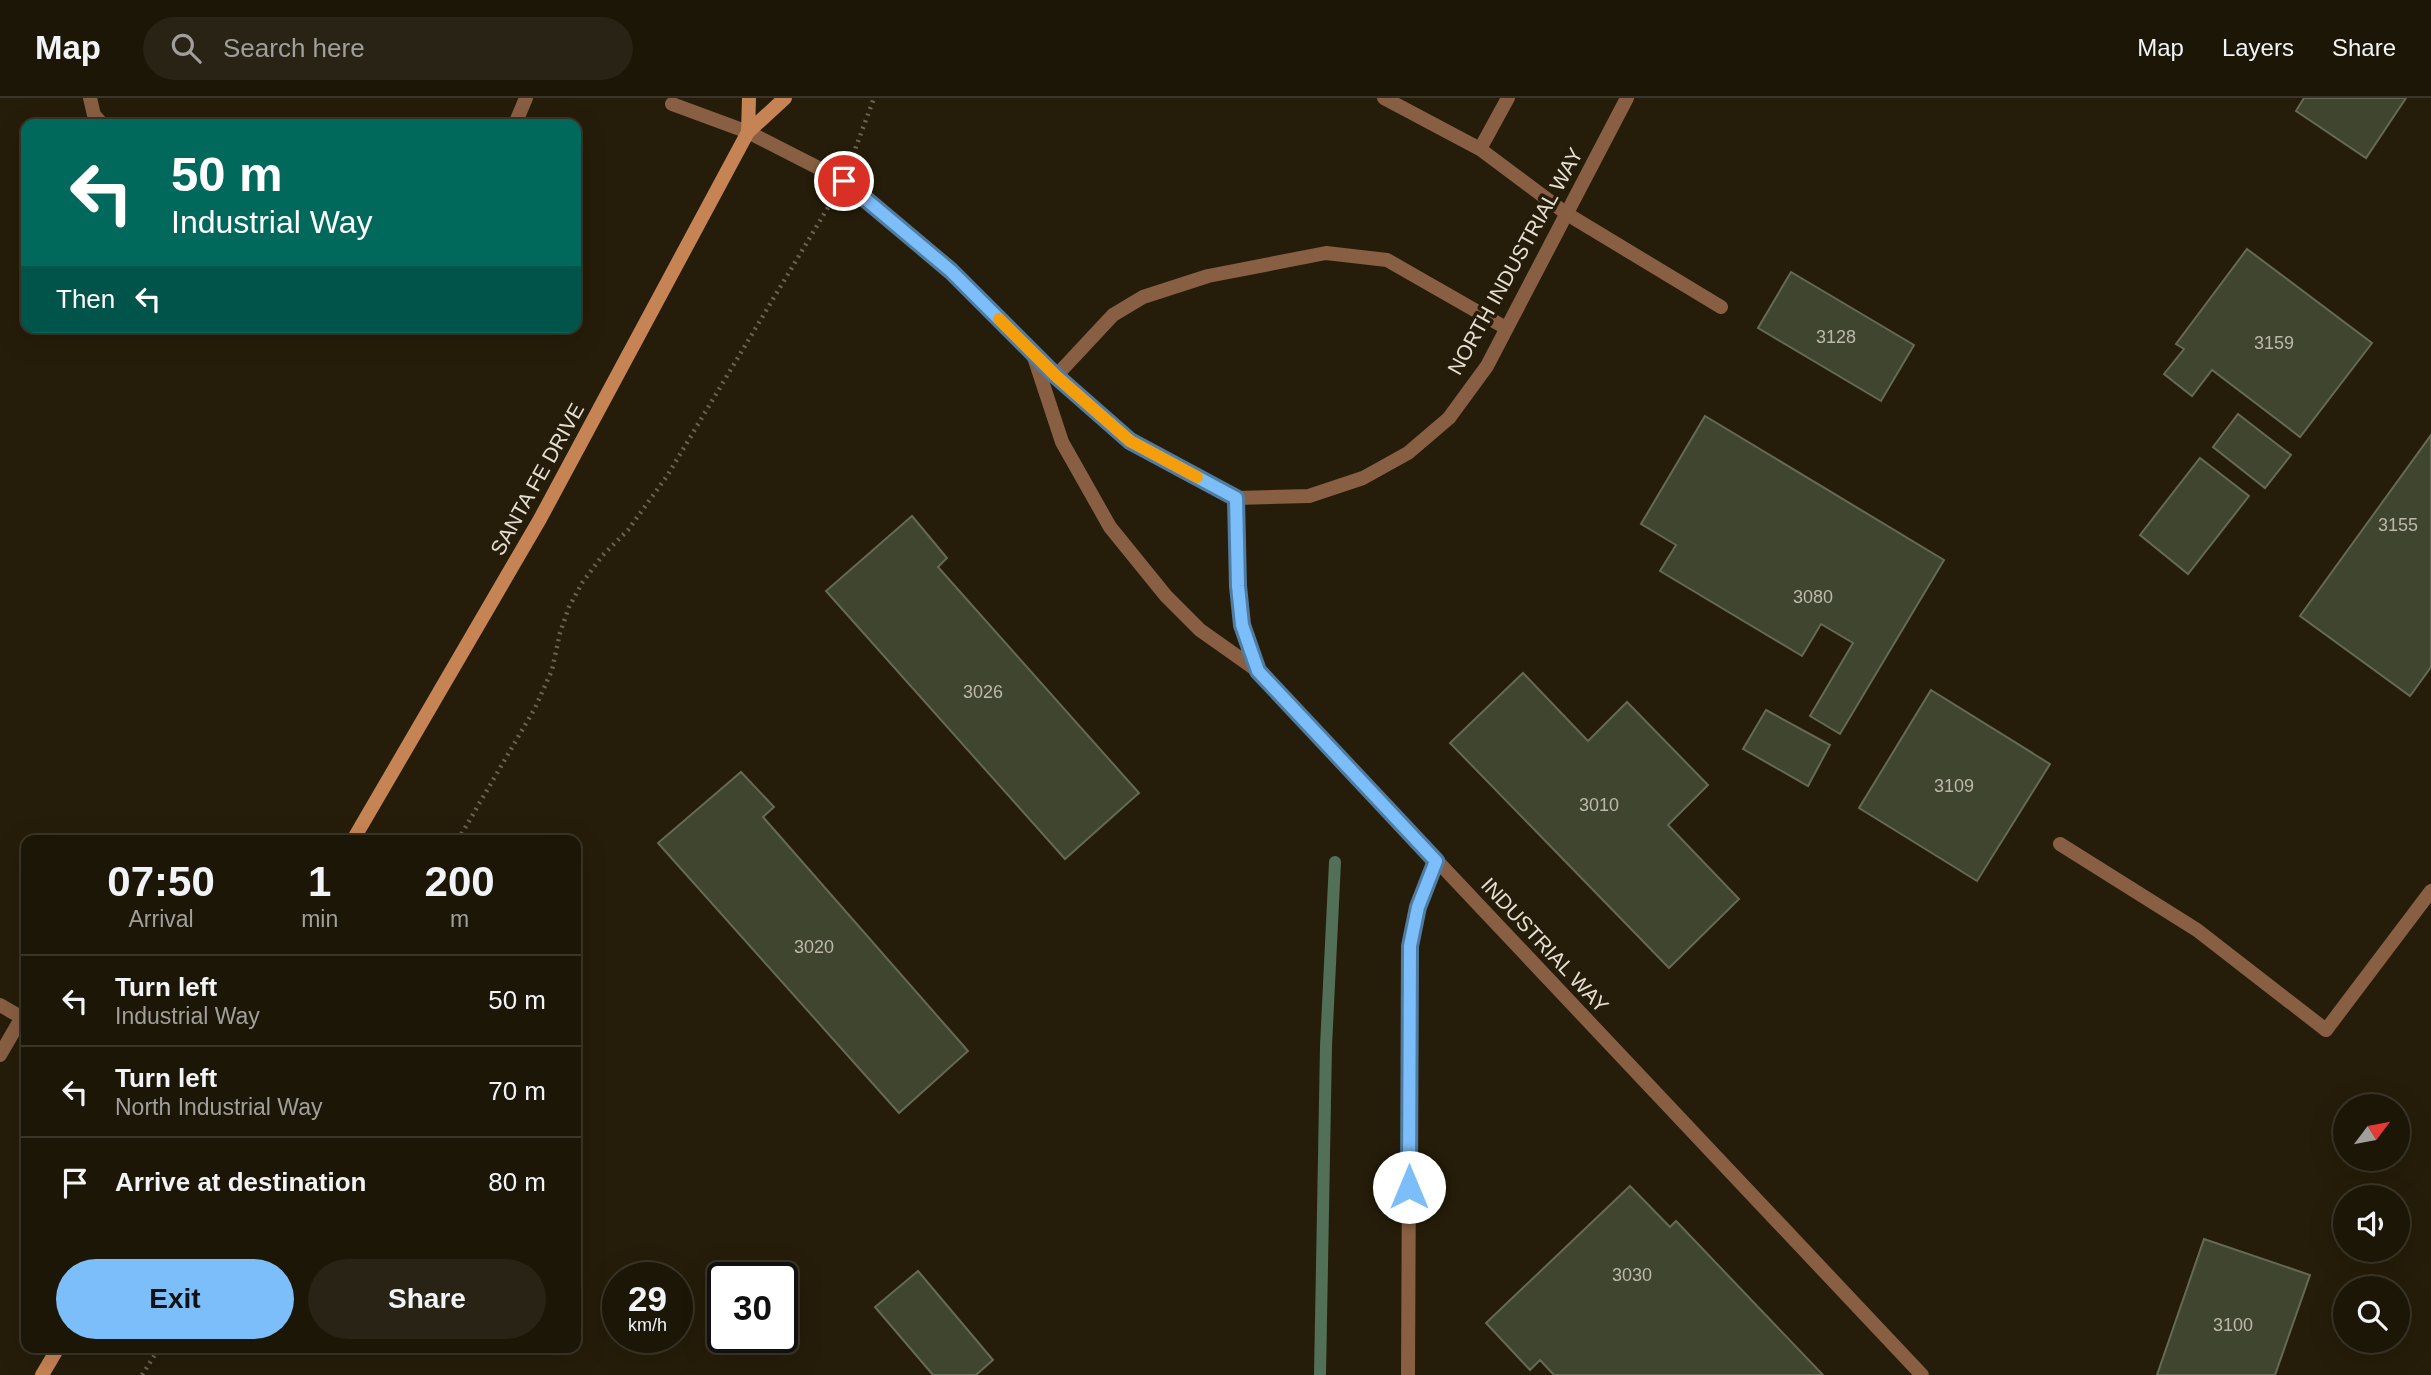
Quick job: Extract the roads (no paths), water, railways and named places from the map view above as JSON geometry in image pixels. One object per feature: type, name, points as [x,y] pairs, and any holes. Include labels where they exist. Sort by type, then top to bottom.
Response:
[{"type":"main road","name":"SANTA FE DRIVE","points":[[748,132],[749,98]]},
{"type":"main road","name":"SANTA FE DRIVE","points":[[356,835],[540,519],[748,132],[785,98]]},
{"type":"main road","points":[[45,1374],[56,1353]]},
{"type":"street","points":[[90,98],[98,119]]},
{"type":"street","points":[[517,119],[526,98]]},
{"type":"street","points":[[1384,98],[1480,149],[1567,214],[1721,307]]},
{"type":"street","points":[[1480,149],[1508,98]]},
{"type":"street","name":"NORTH INDUSTRIAL WAY","points":[[672,104],[748,132],[844,181],[951,271],[1056,376],[1130,441],[1236,498],[1308,496],[1363,478],[1408,453],[1449,418],[1487,366],[1627,98]]},
{"type":"street","points":[[1056,376],[1114,315],[1143,297],[1208,276],[1326,253],[1387,260],[1506,328]]},
{"type":"street","name":"NORTH INDUSTRIAL WAY","points":[[1032,352],[1062,442],[1110,527],[1166,596],[1200,630],[1258,671]]},
{"type":"street","name":"INDUSTRIAL WAY","points":[[1236,498],[1242,625],[1258,671],[1922,1375]]},
{"type":"street","points":[[2060,844],[2216,943],[2326,1030],[2431,891]]},
{"type":"street","points":[[1408,1375],[1410,946],[1418,907],[1436,861]]},
{"type":"street","points":[[0,1005],[21,1016]]},
{"type":"street","points":[[0,1055],[21,1023]]},
{"type":"waterway","points":[[1320,1375],[1326,1046],[1335,862]]}]
